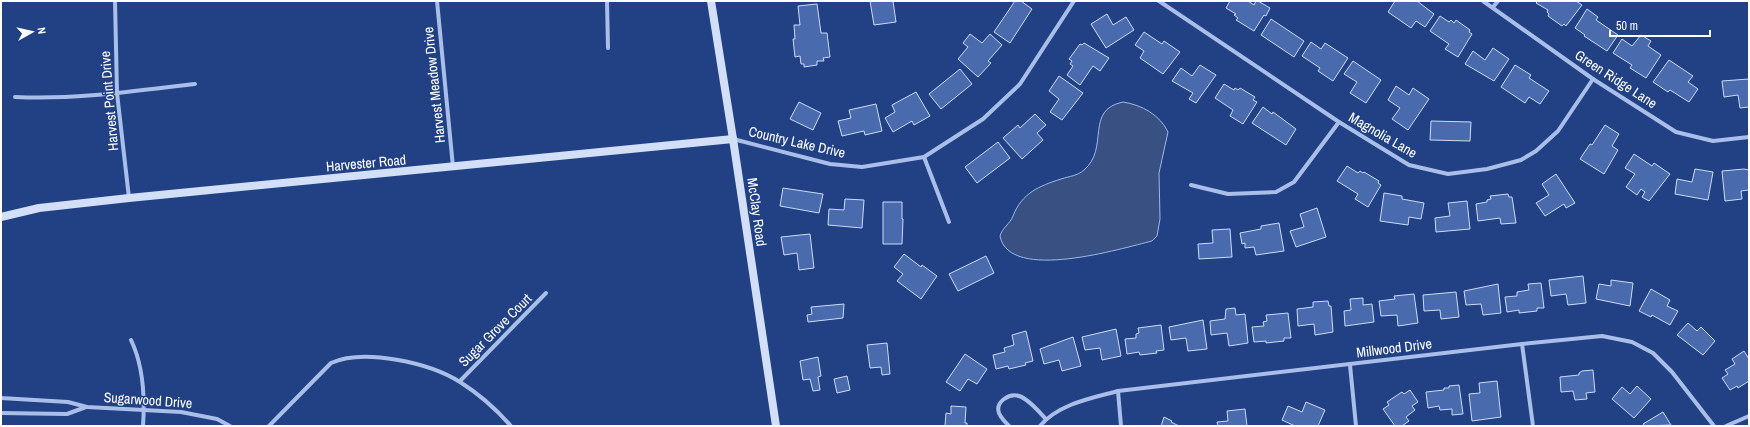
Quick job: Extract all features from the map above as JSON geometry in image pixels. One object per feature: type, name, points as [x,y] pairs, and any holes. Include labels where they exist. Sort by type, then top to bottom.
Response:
[{"type":"main road","name":"McClay Road","points":[[711,1],[733,139],[763,350],[776,426]]},
{"type":"main road","name":"Harvester Road","points":[[1,217],[39,208],[129,198],[453,168],[733,139]]},
{"type":"street","name":"Harvest Point Drive","points":[[115,1],[117,93],[129,198]]},
{"type":"street","name":"Harvest Meadow Drive","points":[[437,1],[453,168]]},
{"type":"street","points":[[607,1],[608,48]]},
{"type":"street","name":"Country Lake Drive","points":[[733,139],[830,164],[862,166],[924,157],[983,119],[1020,84],[1074,1]]},
{"type":"street","name":"Magnolia Lane","points":[[1159,1],[1339,122],[1409,165],[1448,174],[1488,169],[1521,160],[1536,151],[1558,131],[1593,79]]},
{"type":"street","name":"Green Ridge Lane","points":[[1483,1],[1593,79],[1676,132],[1714,141],[1749,137]]},
{"type":"street","points":[[1493,7],[1498,1]]},
{"type":"street","points":[[15,97],[43,99],[117,93],[194,84]]},
{"type":"street","points":[[1191,185],[1228,194],[1276,192],[1294,182],[1339,122]]},
{"type":"street","points":[[924,157],[949,222]]},
{"type":"street","name":"Sugar Grove Court","points":[[460,381],[546,293]]},
{"type":"street","name":"Millwood Drive","points":[[1040,426],[1046,419],[1074,403],[1118,391],[1602,336],[1632,342],[1653,353],[1672,372],[1714,426]]},
{"type":"street","points":[[131,340],[138,353],[143,381],[143,426]]},
{"type":"street","points":[[1522,344],[1533,426]]},
{"type":"street","points":[[269,426],[323,370],[340,359],[365,356],[397,360],[434,370],[460,381],[497,411],[511,426]]},
{"type":"street","points":[[1350,365],[1356,426]]},
{"type":"street","points":[[1118,391],[1121,426]]},
{"type":"street","points":[[1009,426],[999,414],[998,409],[1000,403],[1005,398],[1012,396],[1019,396],[1046,419]]},
{"type":"street","name":"Sugarwood Drive","points":[[1,398],[68,402],[87,407],[200,415],[216,419],[230,426]]},
{"type":"street","name":"Sugarwood Drive","points":[[1,413],[67,414],[87,407]]},
{"type":"street","points":[[1726,426],[1749,416]]},
{"type":"water","points":[[1123,102],[1130,103],[1150,112],[1165,126],[1168,132],[1159,173],[1160,219],[1157,236],[1152,241],[1094,255],[1068,259],[1044,260],[1023,258],[1008,250],[1000,236],[1002,231],[1012,219],[1021,202],[1026,196],[1039,188],[1076,175],[1084,170],[1092,161],[1096,151],[1100,121],[1104,113],[1111,106]]},
{"type":"building","points":[[870,1],[893,1],[896,22],[874,25]]},
{"type":"building","points":[[1015,1],[1021,1],[1032,9],[1010,43],[994,32]]},
{"type":"building","points":[[1230,1],[1248,1],[1254,5],[1256,1],[1258,1],[1270,8],[1266,16],[1264,15],[1254,31],[1236,20],[1238,18],[1234,15],[1236,14],[1226,8]]},
{"type":"building","points":[[1395,1],[1417,1],[1434,14],[1425,27],[1416,21],[1411,28],[1388,12]]},
{"type":"building","points":[[1538,1],[1576,1],[1582,5],[1566,26],[1564,24],[1562,26],[1548,16],[1548,10],[1536,3]]},
{"type":"building","points":[[817,4],[821,33],[827,33],[830,57],[823,58],[824,61],[817,61],[817,65],[804,67],[804,64],[801,64],[800,56],[795,57],[793,39],[795,39],[794,25],[800,25],[798,6]]},
{"type":"building","points":[[1587,9],[1598,17],[1596,20],[1618,35],[1607,51],[1584,36],[1585,35],[1575,28]]},
{"type":"building","points":[[1107,14],[1113,25],[1126,17],[1134,30],[1106,48],[1091,24]]},
{"type":"building","points":[[1440,16],[1449,22],[1451,20],[1454,23],[1456,20],[1470,30],[1469,32],[1472,34],[1458,57],[1445,49],[1449,44],[1430,31]]},
{"type":"building","points":[[1271,19],[1304,41],[1294,57],[1261,35]]},
{"type":"building","points":[[1144,32],[1162,44],[1164,41],[1180,52],[1163,74],[1140,58],[1144,51],[1135,45]]},
{"type":"building","points":[[970,34],[982,43],[990,34],[1002,45],[988,61],[991,63],[978,77],[958,59],[968,47],[963,43]]},
{"type":"building","points":[[1641,35],[1651,41],[1648,46],[1661,55],[1646,78],[1630,68],[1632,65],[1613,53],[1622,39],[1632,46]]},
{"type":"building","points":[[1311,42],[1321,49],[1325,43],[1348,58],[1333,81],[1318,71],[1320,68],[1302,56]]},
{"type":"building","points":[[1084,43],[1109,58],[1100,71],[1093,66],[1080,85],[1067,75],[1073,66],[1070,64],[1072,61],[1069,59],[1080,44],[1082,45]]},
{"type":"building","points":[[1493,48],[1509,59],[1494,81],[1465,64],[1473,51],[1485,60]]},
{"type":"building","points":[[1669,60],[1693,76],[1688,82],[1698,89],[1689,102],[1670,90],[1668,92],[1653,82]]},
{"type":"building","points":[[1353,61],[1381,80],[1366,103],[1350,93],[1357,82],[1344,74]]},
{"type":"building","points":[[1200,65],[1216,75],[1196,103],[1189,99],[1193,93],[1172,81],[1181,68],[1192,76]]},
{"type":"building","points":[[1515,65],[1531,75],[1529,78],[1549,91],[1540,104],[1529,97],[1525,103],[1501,87]]},
{"type":"building","points":[[960,69],[972,84],[941,109],[929,94]]},
{"type":"building","points":[[1059,76],[1083,93],[1062,120],[1050,112],[1059,99],[1049,91]]},
{"type":"building","points":[[1749,79],[1749,107],[1740,108],[1738,95],[1724,97],[1722,81]]},
{"type":"building","points":[[1224,84],[1234,90],[1235,88],[1238,90],[1240,88],[1255,97],[1253,100],[1257,102],[1243,124],[1230,116],[1233,110],[1215,98]]},
{"type":"building","points":[[1396,86],[1409,95],[1413,88],[1429,99],[1408,130],[1392,119],[1400,108],[1388,100]]},
{"type":"building","points":[[916,92],[930,116],[914,125],[912,121],[893,132],[885,118],[895,112],[892,105]]},
{"type":"building","points":[[799,102],[821,113],[813,130],[790,119]]},
{"type":"building","points":[[876,104],[882,131],[865,135],[864,131],[842,136],[838,121],[851,118],[849,110]]},
{"type":"building","points":[[1263,107],[1272,114],[1273,112],[1296,129],[1286,145],[1252,123]]},
{"type":"building","points":[[1035,114],[1046,125],[1037,133],[1043,140],[1022,159],[1003,138],[1018,125],[1020,128]]},
{"type":"building","points":[[1431,121],[1471,122],[1470,141],[1430,140]]},
{"type":"building","points":[[1605,125],[1619,134],[1612,146],[1618,150],[1604,174],[1580,159],[1590,144],[1592,145]]},
{"type":"building","points":[[998,142],[1010,158],[977,183],[965,167]]},
{"type":"building","points":[[1634,154],[1652,166],[1654,163],[1670,174],[1649,201],[1642,197],[1645,192],[1641,189],[1637,195],[1626,187],[1635,174],[1625,168]]},
{"type":"building","points":[[1347,166],[1358,173],[1360,171],[1363,173],[1364,172],[1379,181],[1378,183],[1381,185],[1368,207],[1355,199],[1358,194],[1337,181]]},
{"type":"building","points":[[1695,169],[1713,172],[1708,200],[1675,194],[1677,179],[1692,182]]},
{"type":"building","points":[[1749,170],[1749,190],[1741,191],[1742,199],[1725,201],[1722,171]]},
{"type":"building","points":[[1556,174],[1575,203],[1566,208],[1564,204],[1545,216],[1536,203],[1549,195],[1542,184]]},
{"type":"building","points":[[783,188],[823,194],[819,213],[780,206]]},
{"type":"building","points":[[1384,193],[1402,196],[1402,199],[1424,203],[1421,219],[1409,217],[1408,225],[1380,221]]},
{"type":"building","points":[[1508,194],[1509,197],[1512,197],[1516,223],[1501,224],[1500,218],[1478,221],[1476,204],[1487,202],[1487,200],[1491,199],[1490,196]]},
{"type":"building","points":[[845,199],[864,200],[862,228],[828,225],[829,209],[844,210]]},
{"type":"building","points":[[1467,201],[1470,229],[1436,232],[1435,218],[1450,216],[1448,203]]},
{"type":"building","points":[[883,202],[902,202],[902,244],[883,244]]},
{"type":"building","points":[[1317,208],[1326,237],[1296,247],[1290,231],[1304,227],[1300,214]]},
{"type":"building","points":[[1279,223],[1284,251],[1256,255],[1254,247],[1245,248],[1245,243],[1242,244],[1240,233],[1261,229],[1261,226]]},
{"type":"building","points":[[1230,229],[1232,257],[1199,259],[1198,244],[1213,243],[1212,230]]},
{"type":"building","points":[[810,234],[814,268],[799,270],[797,253],[784,255],[781,237]]},
{"type":"building","points":[[904,254],[921,267],[922,265],[937,276],[921,299],[897,281],[903,274],[894,267]]},
{"type":"building","points":[[986,256],[994,273],[958,291],[949,274]]},
{"type":"building","points":[[1583,276],[1586,303],[1568,305],[1566,294],[1551,296],[1549,280]]},
{"type":"building","points":[[1611,280],[1633,283],[1630,306],[1596,299],[1599,284],[1611,286]]},
{"type":"building","points":[[1541,283],[1544,308],[1537,308],[1537,311],[1519,313],[1519,310],[1507,312],[1505,297],[1517,296],[1517,292],[1529,290],[1528,284]]},
{"type":"building","points":[[1498,284],[1501,313],[1483,315],[1481,304],[1466,305],[1464,291]]},
{"type":"building","points":[[1651,289],[1670,300],[1667,306],[1678,311],[1670,325],[1652,315],[1651,317],[1639,311]]},
{"type":"building","points":[[1456,292],[1459,317],[1441,319],[1440,310],[1424,311],[1423,295]]},
{"type":"building","points":[[1414,294],[1418,323],[1398,326],[1397,315],[1381,316],[1379,301],[1395,299],[1394,296]]},
{"type":"building","points":[[1363,298],[1363,305],[1372,304],[1374,322],[1345,326],[1344,311],[1351,310],[1350,299]]},
{"type":"building","points":[[1328,301],[1329,306],[1331,306],[1333,332],[1315,335],[1314,324],[1298,326],[1297,309],[1313,307],[1313,302]]},
{"type":"building","points":[[844,304],[843,318],[808,322],[807,315],[812,314],[811,307]]},
{"type":"building","points":[[1235,308],[1236,315],[1245,314],[1248,343],[1229,346],[1227,333],[1211,335],[1210,321],[1225,319],[1226,309]]},
{"type":"building","points":[[1288,313],[1291,338],[1284,338],[1284,341],[1266,343],[1266,341],[1254,342],[1252,327],[1264,326],[1263,322],[1267,321],[1266,315]]},
{"type":"building","points":[[1203,320],[1207,349],[1188,351],[1186,338],[1171,340],[1169,327]]},
{"type":"building","points":[[1688,323],[1697,331],[1701,327],[1715,341],[1703,355],[1677,335]]},
{"type":"building","points":[[1161,325],[1164,350],[1156,351],[1157,353],[1140,355],[1139,352],[1127,354],[1125,339],[1136,338],[1136,334],[1139,333],[1138,328]]},
{"type":"building","points":[[1116,329],[1121,356],[1102,360],[1100,348],[1085,350],[1082,337]]},
{"type":"building","points":[[1026,331],[1033,361],[1025,363],[1026,365],[1009,369],[1008,366],[996,369],[993,355],[1005,352],[1004,348],[1014,345],[1012,335]]},
{"type":"building","points":[[1073,337],[1081,366],[1062,371],[1059,360],[1044,364],[1040,349]]},
{"type":"building","points":[[887,343],[890,374],[882,375],[881,367],[870,368],[867,345]]},
{"type":"building","points":[[1744,351],[1749,359],[1749,381],[1738,388],[1737,386],[1730,390],[1722,378],[1728,374],[1725,370],[1735,364],[1732,359]]},
{"type":"building","points":[[965,354],[987,369],[977,384],[968,379],[960,391],[946,382]]},
{"type":"building","points":[[818,357],[821,376],[818,377],[820,390],[813,391],[810,379],[803,380],[800,361]]},
{"type":"building","points":[[1593,370],[1595,392],[1586,393],[1587,399],[1575,400],[1573,391],[1561,392],[1560,377],[1579,375],[1582,371]]},
{"type":"building","points":[[847,376],[850,390],[837,393],[834,379]]},
{"type":"building","points":[[1497,381],[1501,417],[1472,421],[1469,394],[1480,393],[1479,383]]},
{"type":"building","points":[[1459,385],[1463,414],[1452,415],[1452,409],[1440,410],[1439,406],[1428,408],[1426,392],[1444,390],[1444,388],[1449,388],[1449,386]]},
{"type":"building","points":[[1637,386],[1651,399],[1634,418],[1612,399],[1622,387],[1630,394]]},
{"type":"building","points":[[1410,390],[1418,402],[1412,406],[1415,410],[1406,417],[1409,421],[1402,426],[1395,426],[1383,409],[1389,405],[1387,402],[1402,392],[1404,394]]},
{"type":"building","points":[[1306,402],[1325,410],[1318,426],[1295,426],[1282,420],[1288,406],[1302,412]]},
{"type":"building","points":[[951,406],[966,407],[965,423],[967,423],[967,426],[945,426],[946,413],[951,414]]},
{"type":"building","points":[[1245,409],[1247,426],[1218,426],[1217,422],[1228,421],[1227,411]]},
{"type":"building","points":[[1663,412],[1671,425],[1645,426],[1643,424]]},
{"type":"building","points":[[1164,417],[1172,421],[1171,422],[1179,426],[1161,426]]}]
